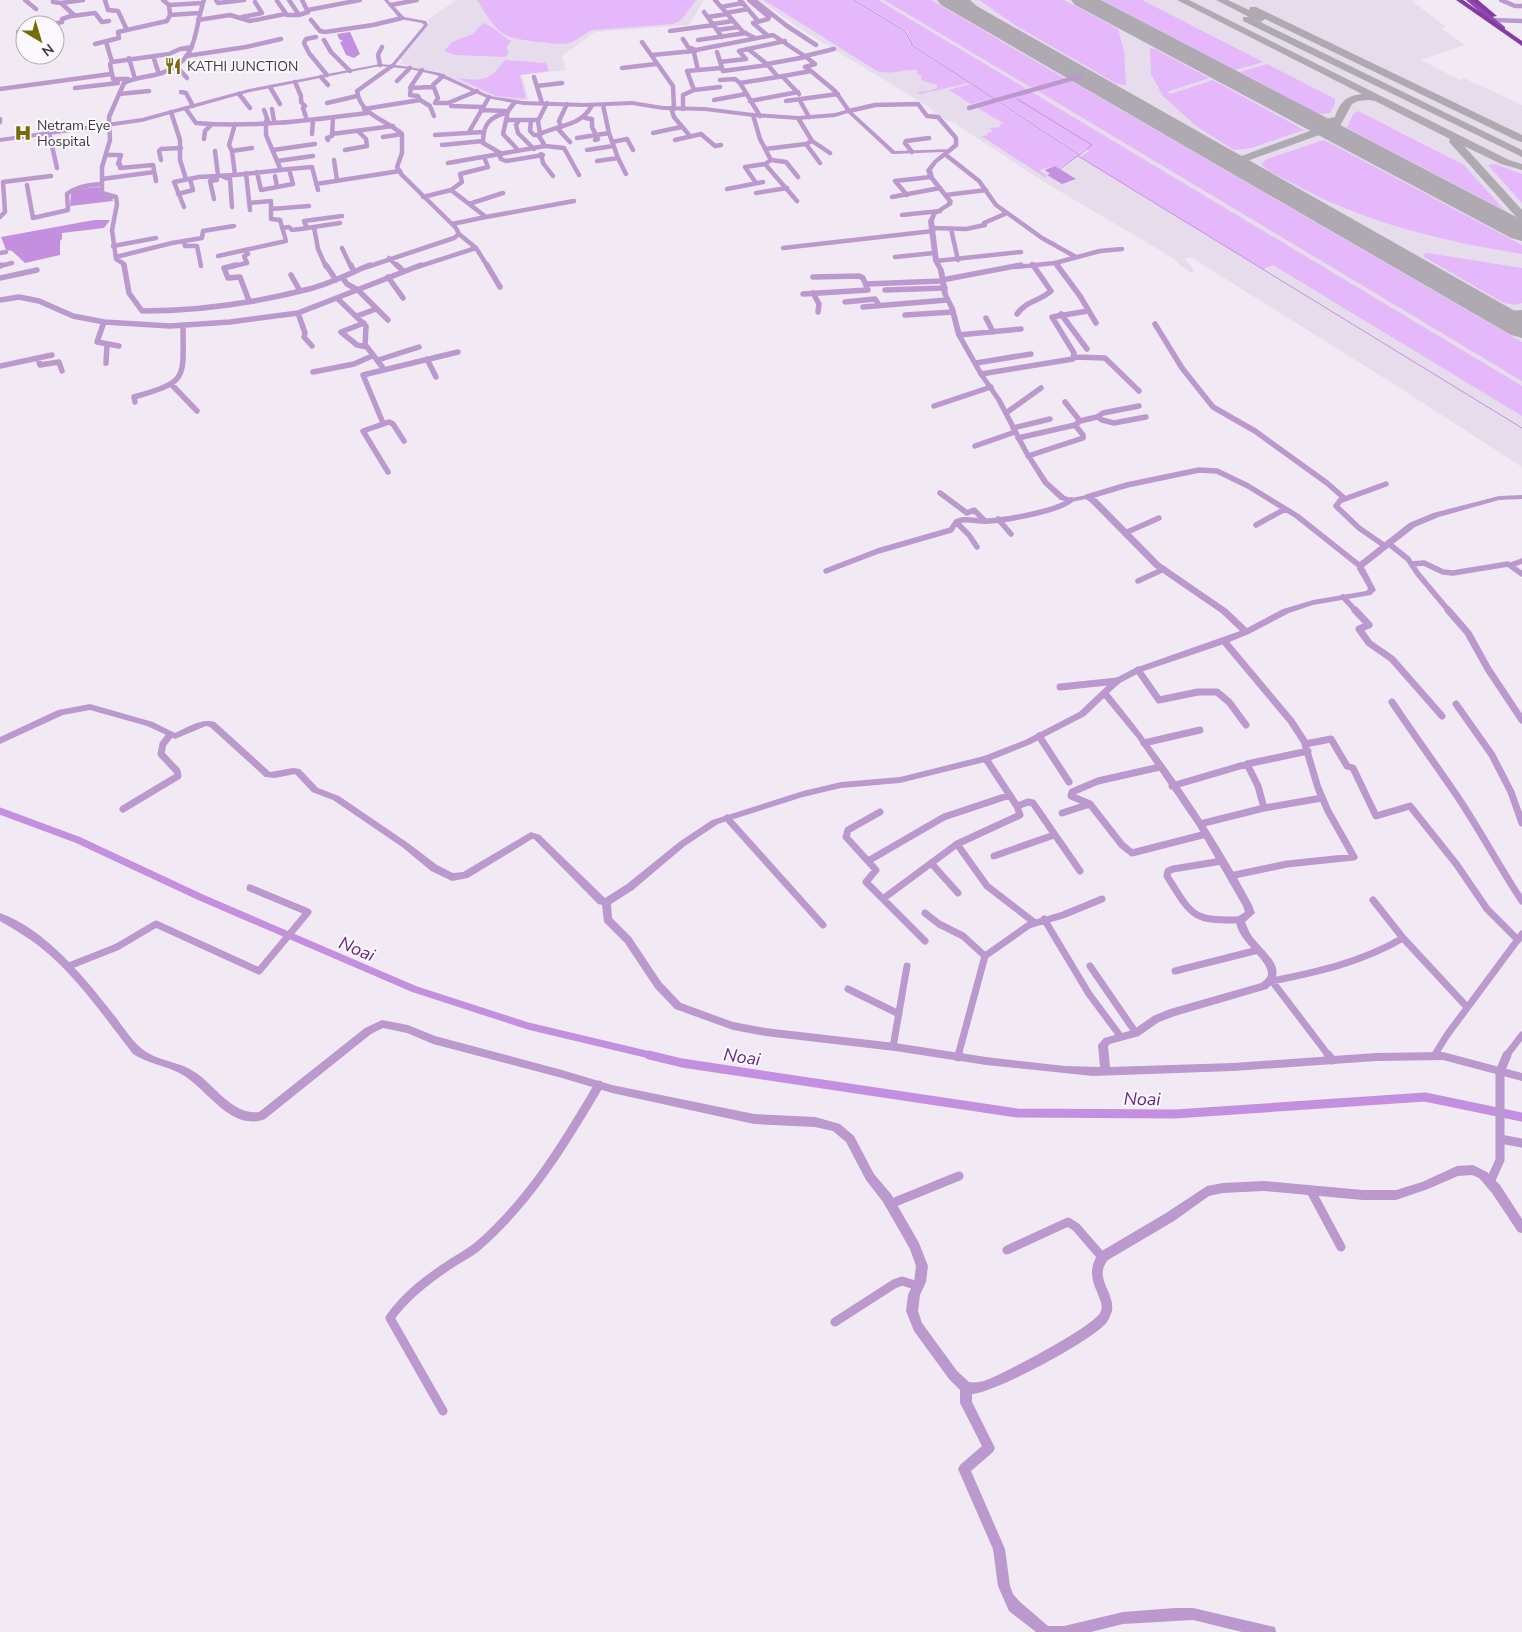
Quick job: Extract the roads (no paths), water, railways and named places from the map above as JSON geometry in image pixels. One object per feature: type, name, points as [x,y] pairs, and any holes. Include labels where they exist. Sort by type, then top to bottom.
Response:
[{"type":"highway","points":[[1459,0],[1522,44]]},
{"type":"highway","points":[[1474,0],[1496,20],[1522,38]]},
{"type":"main road","points":[[1469,0],[1496,20],[1503,28],[1501,28]]},
{"type":"street","points":[[25,0],[36,9]]},
{"type":"street","points":[[53,0],[53,2],[62,3],[83,0]]},
{"type":"street","points":[[105,0],[109,11]]},
{"type":"street","points":[[95,44],[119,38],[117,33],[167,21],[170,15],[169,5],[163,0]]},
{"type":"street","points":[[216,0],[220,3],[244,0]]},
{"type":"street","points":[[289,0],[299,15]]},
{"type":"street","points":[[302,0],[308,10]]},
{"type":"street","points":[[198,20],[224,14],[253,21],[285,14],[289,16],[299,15],[308,12],[308,10],[360,0]]},
{"type":"street","points":[[386,0],[402,18]]},
{"type":"street","points":[[391,5],[417,0]]},
{"type":"street","points":[[715,0],[740,29],[766,45]]},
{"type":"street","points":[[732,0],[736,4]]},
{"type":"street","points":[[749,0],[769,17],[768,20],[753,24],[768,36]]},
{"type":"street","points":[[754,0],[798,34],[816,45]]},
{"type":"street","points":[[1501,0],[1521,9]]},
{"type":"street","points":[[106,42],[112,62],[110,64],[113,79],[134,79],[168,72],[177,67],[192,48],[203,1],[169,5]]},
{"type":"street","points":[[277,1],[285,14]]},
{"type":"street","points":[[242,17],[262,13],[255,2]]},
{"type":"street","points":[[721,7],[741,2],[758,22]]},
{"type":"street","points":[[62,3],[73,14],[72,16]]},
{"type":"street","points":[[708,17],[748,10]]},
{"type":"street","points":[[65,18],[118,11],[127,30]]},
{"type":"street","points":[[704,12],[720,33]]},
{"type":"street","points":[[95,13],[102,22],[109,21]]},
{"type":"street","points":[[170,15],[199,13]]},
{"type":"street","points":[[311,20],[320,31],[325,32],[373,25],[402,18],[424,22],[426,25],[392,66],[357,91],[357,96],[365,111],[393,126],[402,134],[402,153],[397,167],[423,197],[452,224],[459,234],[476,248],[500,287]]},
{"type":"street","points":[[1496,20],[1522,21]]},
{"type":"street","points":[[670,31],[733,21]]},
{"type":"street","points":[[698,40],[716,37],[720,33],[740,29]]},
{"type":"street","points":[[720,33],[746,33]]},
{"type":"street","points":[[780,38],[798,34]]},
{"type":"street","points":[[652,55],[676,51],[695,51],[776,35],[815,64],[805,67],[838,94],[849,111],[890,151],[897,153],[948,153],[976,177],[990,199],[1007,213],[1042,238],[1076,257]]},
{"type":"street","points":[[716,37],[722,45]]},
{"type":"street","points":[[186,56],[251,46],[281,38]]},
{"type":"street","points":[[316,38],[306,39],[304,42],[328,85]]},
{"type":"street","points":[[683,38],[690,48],[695,51],[698,70]]},
{"type":"street","points":[[324,40],[331,52],[350,71]]},
{"type":"street","points":[[720,62],[745,59],[738,52],[785,41]]},
{"type":"street","points":[[642,42],[672,86],[674,117],[690,136]]},
{"type":"street","points":[[380,65],[378,55],[382,47]]},
{"type":"street","points":[[112,62],[129,58],[175,53],[180,49],[192,48]]},
{"type":"street","points":[[748,49],[798,92],[809,117]]},
{"type":"street","points":[[694,90],[686,72],[721,68],[726,71],[767,65],[834,49]]},
{"type":"street","points":[[716,52],[721,68]]},
{"type":"street","points":[[153,56],[159,74]]},
{"type":"street","points":[[129,58],[134,79]]},
{"type":"street","points":[[622,68],[656,64]]},
{"type":"street","points":[[0,140],[142,120],[239,94],[380,65],[422,70],[443,76],[489,97],[515,102],[592,105],[632,103],[673,109],[705,109],[753,116],[798,118],[834,115],[875,105],[918,104],[927,116],[938,116],[956,138],[956,144],[948,153],[929,167],[931,177],[946,195],[950,204],[934,214],[931,220],[934,253],[941,270],[945,294],[953,312],[959,336],[981,374],[991,387],[1028,456],[1045,482],[1063,498],[1071,500],[1128,485],[1208,470],[1227,475],[1285,509],[1360,566],[1370,582],[1372,590],[1368,593],[1313,603],[1286,611],[1224,641],[1138,670],[1117,681],[1082,714],[1039,736],[986,759],[900,780],[841,785],[803,794],[727,818],[705,828],[630,887],[606,902],[601,901],[537,836],[531,835],[465,875],[452,877],[434,868],[405,845],[336,798],[315,790],[297,771],[286,771],[275,776],[268,776],[212,724],[204,723],[181,735],[170,735],[150,724],[90,707],[61,712],[0,741]]},
{"type":"street","points":[[177,67],[187,78]]},
{"type":"street","points":[[397,82],[410,68]]},
{"type":"street","points":[[422,70],[410,88],[410,95],[418,96],[420,100],[428,103],[434,116]]},
{"type":"street","points":[[740,83],[811,71]]},
{"type":"street","points":[[0,89],[111,74]]},
{"type":"street","points":[[433,87],[434,83],[443,76]]},
{"type":"street","points":[[969,108],[1081,76]]},
{"type":"street","points":[[534,77],[544,103],[537,126],[545,146]]},
{"type":"street","points":[[75,88],[124,84],[134,79]]},
{"type":"street","points":[[720,80],[737,80],[760,116]]},
{"type":"street","points":[[295,82],[301,96],[301,102],[305,106],[303,108],[310,120],[312,134]]},
{"type":"street","points":[[537,86],[562,83]]},
{"type":"street","points":[[124,84],[109,117],[110,140],[107,155],[102,166],[102,194],[105,196],[115,196],[117,202],[112,228],[113,246],[116,257],[124,264],[129,294],[140,313],[136,321],[130,324]]},
{"type":"street","points":[[270,87],[280,104]]},
{"type":"street","points":[[410,88],[433,87]]},
{"type":"street","points":[[433,87],[438,98],[435,102],[438,104],[448,103],[477,91]]},
{"type":"street","points":[[683,109],[684,95],[694,90],[720,87]]},
{"type":"street","points":[[119,94],[149,91]]},
{"type":"street","points":[[180,92],[186,93],[194,106]]},
{"type":"street","points":[[750,101],[798,92]]},
{"type":"street","points":[[239,94],[250,108]]},
{"type":"street","points":[[714,100],[746,94]]},
{"type":"street","points":[[786,101],[838,94]]},
{"type":"street","points":[[327,103],[357,96]]},
{"type":"street","points":[[468,132],[489,97]]},
{"type":"street","points":[[186,109],[196,123],[211,125],[332,118],[420,100]]},
{"type":"street","points":[[515,102],[508,111],[507,120],[504,125],[504,137],[518,150]]},
{"type":"street","points":[[567,104],[559,121],[559,128],[570,142]]},
{"type":"street","points":[[531,120],[530,131],[534,135],[539,134],[584,118],[590,112],[592,105]]},
{"type":"street","points":[[603,105],[608,133],[626,174]]},
{"type":"street","points":[[451,106],[508,111]]},
{"type":"street","points":[[272,109],[274,121]]},
{"type":"street","points":[[264,110],[267,121],[266,135],[281,170]]},
{"type":"street","points":[[508,111],[486,121],[483,141],[501,154],[501,159],[506,161],[542,154],[545,166],[553,176]]},
{"type":"street","points":[[171,112],[178,131],[181,148],[180,160],[193,190],[178,194]]},
{"type":"street","points":[[753,116],[760,132],[760,141],[771,160]]},
{"type":"street","points":[[328,140],[327,138],[332,137],[332,118]]},
{"type":"street","points":[[584,118],[592,119],[592,127],[598,139],[595,140]]},
{"type":"street","points":[[798,118],[812,141],[830,153]]},
{"type":"street","points":[[507,120],[538,120]]},
{"type":"street","points":[[519,120],[516,125],[518,132],[534,149]]},
{"type":"street","points":[[235,124],[229,145],[232,151],[235,175]]},
{"type":"street","points":[[204,139],[205,131],[211,125]]},
{"type":"street","points":[[332,134],[393,126]]},
{"type":"street","points":[[653,133],[682,127]]},
{"type":"street","points":[[345,150],[367,146],[366,139],[358,131]]},
{"type":"street","points":[[435,135],[483,132]]},
{"type":"street","points":[[49,133],[57,168]]},
{"type":"street","points":[[577,138],[608,133]]},
{"type":"street","points":[[382,137],[402,134]]},
{"type":"street","points":[[675,140],[702,135],[715,146],[721,146]]},
{"type":"street","points":[[912,152],[905,143],[906,141],[929,138]]},
{"type":"street","points":[[587,150],[626,140],[633,150]]},
{"type":"street","points":[[442,145],[483,141]]},
{"type":"street","points":[[765,150],[806,144],[812,141]]},
{"type":"street","points":[[273,150],[315,144]]},
{"type":"street","points":[[806,144],[820,163]]},
{"type":"street","points":[[448,163],[545,146],[564,148],[580,175]]},
{"type":"street","points":[[161,160],[159,151],[181,148]]},
{"type":"street","points":[[232,151],[252,148]]},
{"type":"street","points":[[215,151],[222,176]]},
{"type":"street","points":[[107,155],[121,155],[118,164],[120,164],[120,168],[153,165],[156,181]]},
{"type":"street","points":[[277,161],[313,156]]},
{"type":"street","points":[[423,197],[451,190],[461,184],[462,180],[458,176],[460,174],[488,167],[484,157]]},
{"type":"street","points":[[597,161],[618,158]]},
{"type":"street","points":[[334,160],[337,180]]},
{"type":"street","points":[[756,184],[745,167],[765,164],[771,160],[786,162],[798,177]]},
{"type":"street","points":[[765,164],[797,201]]},
{"type":"street","points":[[184,206],[173,183],[188,179],[312,167],[317,187],[337,180],[400,171]]},
{"type":"street","points":[[257,172],[259,189],[293,184],[288,169]]},
{"type":"street","points":[[27,185],[32,218],[68,210],[67,194],[80,187],[154,172]]},
{"type":"street","points":[[246,173],[250,210]]},
{"type":"street","points":[[0,217],[5,214],[2,202],[3,183],[6,181],[51,176]]},
{"type":"street","points":[[214,199],[210,180],[222,176],[230,179],[232,207]]},
{"type":"street","points":[[275,176],[277,187]]},
{"type":"street","points":[[907,195],[895,181],[931,177]]},
{"type":"street","points":[[727,189],[763,182]]},
{"type":"street","points":[[756,193],[787,188]]},
{"type":"street","points":[[892,197],[940,188]]},
{"type":"street","points":[[451,190],[486,217]]},
{"type":"street","points":[[946,195],[986,190]]},
{"type":"street","points":[[470,204],[503,193]]},
{"type":"street","points":[[218,256],[286,241],[280,220],[271,220],[271,201],[249,203]]},
{"type":"street","points":[[452,224],[574,201]]},
{"type":"street","points":[[271,209],[309,206]]},
{"type":"street","points":[[902,216],[940,211]]},
{"type":"street","points":[[784,248],[932,229],[973,229],[983,227],[985,226],[984,223],[1007,213]]},
{"type":"street","points":[[311,227],[305,227],[305,220],[342,216]]},
{"type":"street","points":[[282,228],[289,227],[292,230],[340,222]]},
{"type":"street","points":[[116,257],[202,238],[203,231],[234,226]]},
{"type":"street","points":[[311,227],[314,240],[329,272],[358,290],[388,320]]},
{"type":"street","points":[[951,229],[958,260]]},
{"type":"street","points":[[139,309],[150,312],[175,311],[300,291],[389,258],[435,245],[454,238],[459,234]]},
{"type":"street","points":[[113,246],[156,238]]},
{"type":"street","points":[[184,241],[185,246],[197,246],[201,266]]},
{"type":"street","points":[[342,248],[354,272]]},
{"type":"street","points":[[0,300],[19,297],[39,301],[73,316],[104,322],[183,325],[230,322],[298,313],[338,299],[403,270],[476,248]]},
{"type":"street","points":[[885,290],[943,283],[1032,264],[1054,263],[1106,249],[1122,249]]},
{"type":"street","points":[[245,250],[248,254],[244,256],[247,262],[224,269],[228,278],[240,277],[249,300]]},
{"type":"street","points":[[0,253],[6,252]]},
{"type":"street","points":[[936,261],[1021,252]]},
{"type":"street","points":[[895,257],[934,253]]},
{"type":"street","points":[[389,258],[403,270]]},
{"type":"street","points":[[0,266],[12,263]]},
{"type":"street","points":[[1054,263],[1080,296],[1096,323]]},
{"type":"street","points":[[1017,314],[1023,304],[1047,295],[1051,291],[1032,264]]},
{"type":"street","points":[[0,278],[37,270]]},
{"type":"street","points":[[290,275],[300,291]]},
{"type":"street","points":[[803,294],[868,290],[860,276],[813,277]]},
{"type":"street","points":[[388,277],[403,298]]},
{"type":"street","points":[[866,284],[943,283]]},
{"type":"street","points":[[813,293],[819,304],[818,312]]},
{"type":"street","points":[[338,299],[364,323],[367,330],[365,346],[383,368]]},
{"type":"street","points":[[845,302],[875,299],[879,305]]},
{"type":"street","points":[[863,307],[947,300]]},
{"type":"street","points":[[357,316],[376,309]]},
{"type":"street","points":[[1075,357],[1051,318],[1060,314],[1088,311]]},
{"type":"street","points":[[905,315],[953,312]]},
{"type":"street","points":[[298,313],[305,333],[304,336],[312,346]]},
{"type":"street","points":[[1060,314],[1087,349]]},
{"type":"street","points":[[986,318],[993,332]]},
{"type":"street","points":[[104,322],[97,342],[119,346]]},
{"type":"street","points":[[364,323],[341,331],[357,345],[365,346]]},
{"type":"street","points":[[1155,324],[1182,368],[1213,407],[1255,431],[1327,483],[1341,495],[1342,500]]},
{"type":"street","points":[[135,402],[134,397],[172,385],[181,374],[183,369],[183,325]]},
{"type":"street","points":[[959,336],[1020,329]]},
{"type":"street","points":[[106,363],[108,345]]},
{"type":"street","points":[[378,360],[419,347]]},
{"type":"street","points":[[384,422],[362,376],[365,373],[458,352]]},
{"type":"street","points":[[976,363],[1031,354]]},
{"type":"street","points":[[0,366],[52,355]]},
{"type":"street","points":[[313,372],[354,364],[372,356]]},
{"type":"street","points":[[981,374],[1066,362],[1075,357],[1105,358],[1139,391]]},
{"type":"street","points":[[38,358],[40,365],[59,362],[62,370]]},
{"type":"street","points":[[427,359],[436,377]]},
{"type":"street","points":[[172,385],[197,411]]},
{"type":"street","points":[[934,406],[991,387]]},
{"type":"street","points":[[1006,413],[1041,388]]},
{"type":"street","points":[[1028,456],[1083,438],[1065,402]]},
{"type":"street","points":[[1015,433],[1077,423],[1097,417],[1103,413],[1139,406]]},
{"type":"street","points":[[1097,417],[1108,422],[1146,417]]},
{"type":"street","points":[[976,446],[1050,419]]},
{"type":"street","points":[[388,472],[363,432],[384,422],[393,424],[404,441]]},
{"type":"street","points":[[1386,484],[1342,500],[1336,506],[1359,528],[1386,544],[1412,564],[1418,574],[1468,633],[1488,669],[1522,720]]},
{"type":"street","points":[[940,493],[967,513],[974,510],[985,521]]},
{"type":"street","points":[[1087,497],[1164,569],[1224,611],[1246,632]]},
{"type":"street","points":[[1360,566],[1412,524],[1436,515],[1499,498],[1522,497]]},
{"type":"street","points":[[826,571],[878,551],[951,530],[956,522],[966,519],[998,520],[1053,509],[1066,505],[1071,500]]},
{"type":"street","points":[[1256,525],[1285,509]]},
{"type":"street","points":[[1125,533],[1159,518]]},
{"type":"street","points":[[998,520],[1011,534]]},
{"type":"street","points":[[956,522],[970,535],[977,548]]},
{"type":"street","points":[[1412,564],[1424,563],[1443,572],[1453,573],[1506,564],[1511,565],[1522,561]]},
{"type":"street","points":[[1511,565],[1522,574]]},
{"type":"street","points":[[1138,582],[1164,569]]},
{"type":"street","points":[[1343,597],[1369,624],[1359,629],[1363,636],[1375,649],[1383,651],[1392,659],[1442,716]]},
{"type":"street","points":[[1224,641],[1291,721],[1305,744],[1322,798],[1354,857],[1287,864],[1230,876]]},
{"type":"street","points":[[1138,670],[1159,700],[1197,693],[1216,692],[1222,696],[1246,725]]},
{"type":"street","points":[[1060,687],[1117,681]]},
{"type":"street","points":[[1104,692],[1144,743],[1206,834],[1222,861],[1250,913],[1240,920],[1213,921],[1202,918],[1189,907],[1166,876],[1168,871],[1173,869],[1222,861]]},
{"type":"street","points":[[1392,702],[1420,745],[1454,791],[1522,901]]},
{"type":"street","points":[[1456,704],[1492,755],[1510,792],[1522,823]]},
{"type":"street","points":[[1144,743],[1200,730]]},
{"type":"street","points":[[123,808],[178,776],[177,771],[161,754],[163,744],[170,735]]},
{"type":"street","points":[[1039,736],[1069,782]]},
{"type":"street","points":[[1305,744],[1331,739],[1347,766],[1353,768],[1376,816],[1410,806],[1488,908],[1520,937],[1434,1056]]},
{"type":"street","points":[[1172,786],[1246,764],[1308,751]]},
{"type":"street","points":[[884,898],[957,844],[1018,817],[1020,812],[1017,806],[986,759]]},
{"type":"street","points":[[1246,764],[1258,786],[1264,808]]},
{"type":"street","points":[[1160,767],[1098,781],[1072,792],[1071,796],[1076,800],[1090,804],[1107,822],[1123,847],[1132,853],[1206,834]]},
{"type":"street","points":[[868,861],[944,818],[1010,795]]},
{"type":"street","points":[[1200,824],[1264,808],[1322,798]]},
{"type":"street","points":[[1017,806],[1028,802],[1033,803],[1080,871]]},
{"type":"street","points":[[1062,814],[1090,804]]},
{"type":"street","points":[[880,812],[851,828],[846,835],[876,870],[866,881],[925,941]]},
{"type":"street","points":[[727,818],[823,925]]},
{"type":"street","points":[[994,856],[1054,835]]},
{"type":"street","points":[[957,844],[987,886],[1035,923]]},
{"type":"street","points":[[930,863],[958,894]]},
{"type":"street","points":[[69,966],[117,947],[156,924],[256,972],[268,962],[308,912],[250,888]]},
{"type":"street","points":[[958,1057],[985,956],[1029,925],[1044,919],[1063,915],[1102,899]]},
{"type":"street","points":[[1373,900],[1403,938],[1468,1007]]},
{"type":"street","points":[[606,902],[607,919],[628,940],[658,985],[678,1006],[733,1026],[757,1031],[1064,1070],[1105,1071],[1234,1067],[1332,1060],[1434,1056],[1452,1058],[1500,1075],[1522,1077]]},
{"type":"street","points":[[925,913],[939,924],[963,936],[985,956]]},
{"type":"street","points":[[0,917],[27,931],[58,955],[100,1003],[137,1051],[147,1058],[187,1072],[228,1106],[241,1115],[252,1119],[261,1116],[368,1030],[382,1024],[408,1029],[433,1040],[599,1085],[754,1119],[815,1122],[836,1127],[850,1139],[870,1177],[890,1204],[915,1247],[922,1266],[912,1310],[918,1327],[953,1375],[966,1388],[975,1389],[992,1383],[1070,1342],[1098,1322],[1104,1316],[1106,1308],[1096,1273],[1097,1266],[1102,1257],[1170,1217],[1207,1190],[1264,1186],[1396,1196],[1457,1171],[1473,1170],[1483,1174],[1490,1182],[1522,1228]]},
{"type":"street","points":[[1044,919],[1089,994],[1120,1038]]},
{"type":"street","points":[[1240,920],[1249,939],[1270,964],[1274,977],[1272,981]]},
{"type":"street","points":[[1105,1071],[1103,1045],[1136,1033],[1156,1019],[1173,1012],[1252,991],[1272,981],[1342,965],[1390,946],[1403,938]]},
{"type":"street","points":[[1174,971],[1258,950]]},
{"type":"street","points":[[893,1047],[908,966]]},
{"type":"street","points":[[1090,966],[1136,1033]]},
{"type":"street","points":[[1272,981],[1332,1060]]},
{"type":"street","points":[[848,989],[899,1014]]},
{"type":"street","points":[[1490,1182],[1500,1160],[1500,1075],[1506,1058],[1522,1035]]},
{"type":"street","points":[[443,1411],[390,1318],[396,1308],[409,1296],[477,1247],[503,1221],[553,1160],[599,1085]]},
{"type":"street","points":[[1500,1139],[1522,1144]]},
{"type":"street","points":[[890,1204],[959,1176]]},
{"type":"street","points":[[1311,1191],[1341,1247]]},
{"type":"street","points":[[1007,1250],[1068,1222],[1076,1227],[1102,1257]]},
{"type":"street","points":[[835,1322],[894,1284],[902,1281],[918,1286]]},
{"type":"street","points":[[966,1388],[966,1403],[989,1448],[964,1469],[1000,1549],[1004,1586],[1008,1598],[1014,1606],[1048,1632],[1064,1632],[1123,1618],[1175,1614],[1193,1614],[1270,1632]]},
{"type":"waterway","points":[[854,0],[905,31],[912,45],[1079,155]]},
{"type":"waterway","points":[[1017,99],[1092,145],[1079,155]]},
{"type":"waterway","points":[[1060,169],[1079,155]]},
{"type":"waterway","points":[[1078,156],[1522,428]]},
{"type":"waterway","name":"Noai","points":[[0,811],[78,840],[200,897],[414,989],[528,1026],[654,1056]]},
{"type":"waterway","name":"Noai","points":[[649,1055],[682,1063],[1017,1113],[1175,1114],[1425,1097],[1522,1117]]},
{"type":"place","name":"KATHI JUNCTION","points":[[173,66]]},
{"type":"place","name":"Netram Eye Hospital","points":[[23,133]]}]
